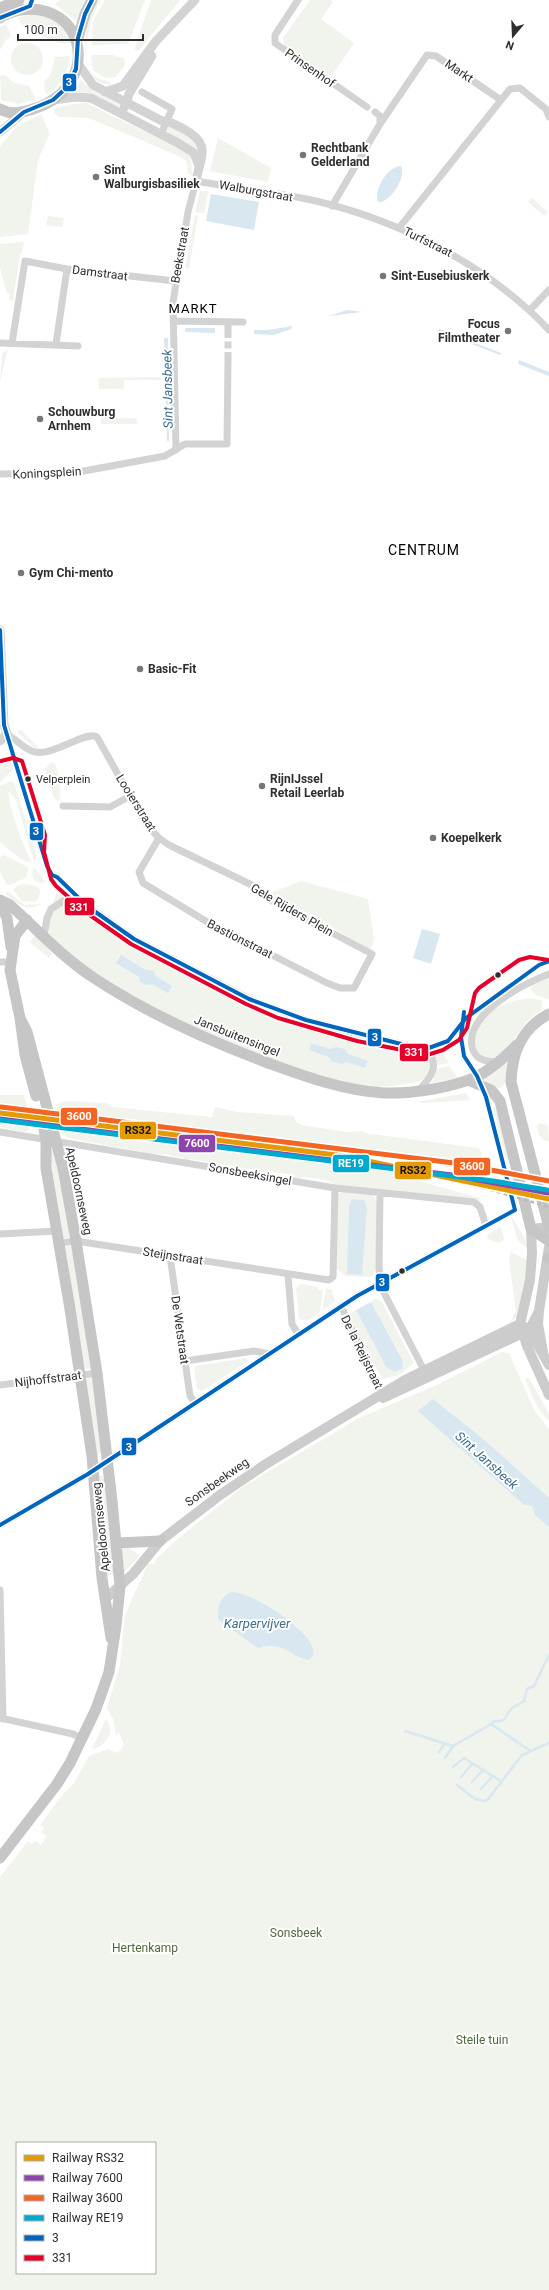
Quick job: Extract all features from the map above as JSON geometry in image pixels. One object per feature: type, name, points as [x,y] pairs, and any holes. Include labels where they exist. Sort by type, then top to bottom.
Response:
[{"type":"main road","points":[[0,18],[43,0]]},
{"type":"main road","points":[[0,109],[10,113],[24,112],[53,100],[70,81],[77,62],[78,38],[85,14],[92,0]]},
{"type":"main road","points":[[0,8],[15,2],[30,6],[44,6],[62,15],[74,26],[78,38]]},
{"type":"main road","points":[[0,900],[10,905],[27,920],[16,936],[7,960]]},
{"type":"main road","name":"Apeldoornseweg","points":[[0,904],[8,918],[7,960],[20,1018],[25,1055],[51,1141],[63,1168],[76,1241],[97,1373],[117,1543],[120,1586],[116,1626],[105,1686],[83,1739],[57,1784],[0,1858]]},
{"type":"main road","name":"Jansbuitensingel","points":[[27,920],[72,962],[107,987],[167,1020],[230,1048],[332,1084],[385,1093],[418,1091],[475,1080]]},
{"type":"main road","points":[[549,1014],[529,1028],[518,1044],[499,1062],[475,1080],[496,1093],[500,1100],[531,1229],[532,1252],[525,1328],[527,1346],[549,1395]]},
{"type":"main road","points":[[518,1044],[511,1071],[512,1092],[549,1227],[549,1233]]},
{"type":"main road","name":"Apeldoornseweg","points":[[51,1141],[46,1168],[80,1375],[93,1470],[105,1599],[112,1644]]},
{"type":"main road","points":[[531,1229],[549,1227]]},
{"type":"main road","points":[[531,1229],[549,1241]]},
{"type":"main road","points":[[549,1247],[549,1258],[538,1324],[543,1352],[549,1366]]},
{"type":"main road","points":[[525,1328],[539,1311]]},
{"type":"main road","points":[[525,1328],[543,1352]]},
{"type":"main road","name":"Sonsbeekweg","points":[[426,1374],[506,1340],[525,1328]]},
{"type":"main road","name":"Sonsbeekweg","points":[[105,1599],[133,1574],[160,1541],[214,1499],[266,1464],[361,1406],[525,1328]]},
{"type":"main road","points":[[506,1340],[518,1341],[527,1346]]},
{"type":"main road","points":[[117,1543],[160,1541]]},
{"type":"street","points":[[105,92],[123,86],[156,41],[195,0]]},
{"type":"street","name":"Prinsenhof","points":[[298,0],[275,35],[275,43],[367,107]]},
{"type":"street","points":[[126,116],[125,102],[155,50],[156,41]]},
{"type":"street","name":"Markt","points":[[332,206],[380,124],[427,55],[431,54],[501,100]]},
{"type":"street","points":[[77,62],[93,85],[162,121],[167,121],[199,139],[203,154],[196,181]]},
{"type":"street","points":[[399,228],[510,89],[519,87],[546,109],[549,117]]},
{"type":"street","points":[[142,92],[172,109],[161,134]]},
{"type":"street","points":[[53,100],[85,97],[126,116],[194,153],[199,166]]},
{"type":"street","points":[[0,132],[24,112]]},
{"type":"street","points":[[375,112],[380,116],[380,124]]},
{"type":"street","name":"Walburgstraat","points":[[196,181],[315,201],[332,206]]},
{"type":"street","name":"Beekstraat","points":[[176,450],[173,321],[175,281],[188,212],[196,181]]},
{"type":"street","name":"Turfstraat","points":[[332,206],[399,228],[459,258],[530,310],[549,330]]},
{"type":"street","name":"Damstraat","points":[[12,343],[25,261],[67,269],[175,281]]},
{"type":"street","points":[[56,344],[67,269]]},
{"type":"street","points":[[530,310],[549,290]]},
{"type":"street","points":[[173,321],[228,328],[243,322]]},
{"type":"street","points":[[0,342],[78,346]]},
{"type":"street","name":"Koningsplein","points":[[0,474],[73,473],[165,456],[185,444],[227,444],[228,360]]},
{"type":"street","points":[[0,630],[4,725],[7,734],[0,741]]},
{"type":"street","name":"Looierstraat","points":[[7,734],[29,750],[50,752],[88,736],[97,737],[146,824],[159,838],[232,877]]},
{"type":"street","points":[[63,806],[110,808],[130,796]]},
{"type":"street","name":"Bastionstraat","points":[[159,838],[139,872],[143,882],[209,923],[327,983],[340,988],[354,988],[372,954]]},
{"type":"street","name":"Gele Rijders Plein","points":[[232,877],[256,887],[270,900],[372,954]]},
{"type":"street","points":[[44,936],[47,918],[55,907],[66,900],[82,902],[134,939],[254,1001],[300,1018],[352,1033],[426,1049],[432,1055],[434,1070],[430,1079],[418,1091]]},
{"type":"street","points":[[499,1062],[482,1060],[475,1054],[471,1034],[475,1024],[485,1013],[527,984],[549,974]]},
{"type":"street","name":"Sonsbeeksingel","points":[[0,1132],[335,1188],[474,1202],[481,1208],[486,1226],[380,1282]]},
{"type":"street","name":"Steijnstraat","points":[[59,1243],[76,1241],[325,1281],[333,1277],[335,1188]]},
{"type":"street","points":[[380,1193],[380,1282],[383,1292],[426,1374]]},
{"type":"street","points":[[0,1234],[57,1231]]},
{"type":"street","name":"De Wetstraat","points":[[170,1256],[190,1396],[195,1403]]},
{"type":"street","points":[[288,1275],[292,1324],[298,1334]]},
{"type":"street","points":[[0,1524],[93,1470],[298,1334],[380,1282]]},
{"type":"street","name":"De la Reijstraat","points":[[341,1306],[383,1395]]},
{"type":"street","points":[[185,1361],[254,1351],[269,1354]]},
{"type":"street","name":"Nijhoffstraat","points":[[0,1385],[97,1373]]},
{"type":"street","points":[[0,1590],[2,1718],[73,1734],[83,1739]]},
{"type":"green space","points":[[60,0],[86,0],[77,22],[55,4]]},
{"type":"green space","points":[[98,0],[101,0],[93,16],[86,48],[89,68],[85,51],[85,41],[90,16]]},
{"type":"green space","points":[[105,0],[145,0],[128,44],[92,45],[93,21]]},
{"type":"green space","points":[[151,0],[180,0],[138,51],[134,50]]},
{"type":"green space","points":[[310,0],[330,0],[333,2],[321,19],[354,43],[331,77],[284,45],[283,38]]},
{"type":"green space","points":[[29,14],[53,16],[68,33],[70,43],[52,41],[37,33],[26,31],[18,18]]},
{"type":"green space","points":[[6,24],[11,36],[6,40],[0,50],[0,27]]},
{"type":"green space","points":[[24,43],[30,43],[40,50],[43,59],[42,65],[36,72],[30,75],[24,75],[14,68],[11,62],[11,56],[18,46]]},
{"type":"green space","points":[[91,55],[113,55],[125,59],[124,67],[115,77],[105,78],[93,70]]},
{"type":"green space","points":[[70,56],[64,78],[57,87],[48,94],[45,93],[44,82],[51,74],[55,57]]},
{"type":"green space","points":[[89,68],[93,75],[112,84],[102,83],[95,79]]},
{"type":"green space","points":[[0,75],[5,75],[14,83],[29,86],[36,99],[19,104],[1,100]]},
{"type":"green space","points":[[80,80],[93,91],[120,104],[119,107],[90,93],[75,92]]},
{"type":"green space","points":[[86,103],[187,152],[191,157],[192,175],[188,174],[187,162],[181,157],[89,118],[59,117],[54,113],[54,109],[73,104]]},
{"type":"green space","points":[[41,114],[49,135],[38,160],[28,234],[0,237],[0,146],[18,126]]},
{"type":"green space","points":[[169,125],[196,143],[198,150],[168,134],[167,130]]},
{"type":"green space","points":[[218,138],[271,168],[268,182],[210,171]]},
{"type":"green space","points":[[200,191],[208,191],[204,213],[195,212]]},
{"type":"green space","points":[[532,198],[548,212],[544,216],[528,202]]},
{"type":"green space","points":[[195,215],[198,216],[189,269],[185,268]]},
{"type":"green space","points":[[48,216],[64,218],[62,227],[46,225]]},
{"type":"green space","points":[[24,242],[22,253],[20,255],[13,300],[9,300],[10,294],[7,293],[0,268],[0,244]]},
{"type":"green space","points":[[8,348],[0,382],[2,354]]},
{"type":"green space","points":[[161,377],[161,380],[124,380],[124,389],[99,389],[99,378]]},
{"type":"green space","points":[[101,418],[135,418],[137,420],[137,424],[101,424]]},
{"type":"green space","points":[[18,730],[21,730],[40,749],[34,747],[18,733]]},
{"type":"green space","points":[[10,760],[14,769],[0,782],[0,764]]},
{"type":"green space","points":[[51,762],[55,764],[60,780],[60,799],[58,801],[54,798],[45,769]]},
{"type":"green space","points":[[11,781],[14,783],[37,856],[34,862],[16,800],[9,791],[9,798],[14,817],[32,863],[22,860],[0,842],[0,786]]},
{"type":"green space","points":[[4,855],[28,867],[26,878],[9,885],[6,884],[0,871],[0,857]]},
{"type":"green space","points":[[34,867],[45,882],[40,883],[34,880],[32,874]]},
{"type":"green space","points":[[301,881],[368,899],[374,939],[371,948],[366,949],[315,916],[272,897],[273,892]]},
{"type":"green space","points":[[28,884],[36,886],[40,890],[39,898],[35,902],[22,901],[13,890],[18,885]]},
{"type":"green space","points":[[59,887],[70,897],[51,907]]},
{"type":"green space","points":[[8,892],[25,905],[41,904],[36,907],[22,906],[5,893]]},
{"type":"green space","points":[[71,902],[77,904],[145,951],[193,979],[243,1003],[307,1026],[426,1054],[430,1064],[427,1076],[424,1079],[414,1083],[383,1087],[362,1086],[334,1080],[306,1072],[212,1035],[153,1007],[78,961],[48,932],[48,920],[51,915],[60,906]]},
{"type":"green space","points":[[36,934],[52,954],[49,958],[30,942]]},
{"type":"green space","points":[[549,978],[549,1000],[536,995],[531,990],[532,985]]},
{"type":"green space","points":[[531,998],[542,1001],[542,1009],[526,1023],[500,1055],[490,1059],[481,1056],[476,1047],[474,1037],[479,1024],[484,1018],[491,1012],[506,1004]]},
{"type":"green space","points":[[442,1051],[449,1063],[437,1065],[434,1054]]},
{"type":"green space","points":[[508,1061],[507,1081],[499,1089],[484,1082],[482,1078]]},
{"type":"green space","points":[[449,1066],[458,1078],[432,1083],[437,1069]]},
{"type":"green space","points":[[466,1093],[470,1100],[426,1103],[417,1102]]},
{"type":"green space","points":[[0,1095],[24,1095],[28,1109],[0,1105]]},
{"type":"green space","points":[[64,1101],[107,1103],[112,1107],[212,1117],[215,1107],[237,1112],[294,1116],[296,1122],[301,1125],[346,1132],[363,1131],[364,1133],[478,1148],[482,1153],[482,1162],[56,1112],[58,1104]]},
{"type":"green space","points":[[498,1105],[509,1159],[506,1160],[493,1107]]},
{"type":"green space","points":[[0,1117],[31,1121],[29,1130],[23,1132],[0,1127]]},
{"type":"green space","points":[[540,1123],[548,1126],[549,1142],[543,1140],[538,1132],[537,1126]]},
{"type":"green space","points":[[59,1125],[350,1162],[480,1198],[480,1201],[335,1185],[320,1179],[301,1177],[301,1179],[295,1178],[295,1175],[265,1171],[264,1173],[257,1172],[256,1170],[226,1165],[226,1167],[219,1166],[219,1164],[190,1159],[189,1161],[183,1160],[183,1158],[163,1154],[143,1154],[143,1152],[68,1138],[61,1133]]},
{"type":"green space","points":[[49,1149],[55,1151],[70,1237],[63,1238]]},
{"type":"green space","points":[[342,1192],[372,1195],[377,1201],[377,1269],[371,1277],[345,1276],[336,1268],[338,1194]],"holes":[[[353,1199],[364,1200],[362,1275],[347,1274]]]},
{"type":"green space","points":[[511,1217],[525,1239],[528,1248],[518,1241]]},
{"type":"green space","points":[[500,1227],[502,1229],[504,1240],[498,1243],[488,1239],[487,1235]]},
{"type":"green space","points":[[72,1246],[91,1369],[83,1369],[67,1257],[64,1248]]},
{"type":"green space","points":[[511,1252],[529,1261],[517,1316],[509,1325],[516,1311],[509,1259]]},
{"type":"green space","points":[[300,1284],[318,1287],[318,1290],[323,1290],[320,1312],[307,1321],[299,1319],[296,1288]]},
{"type":"green space","points":[[326,1288],[332,1290],[335,1301],[322,1311]]},
{"type":"green space","points":[[374,1299],[380,1300],[383,1304],[414,1363],[399,1375],[383,1379],[359,1338],[352,1321],[351,1313],[356,1310],[386,1367],[403,1368],[400,1354],[371,1302]]},
{"type":"green space","name":"Sonsbeek","points":[[502,1352],[509,1353],[534,1410],[549,1429],[549,2290],[0,2290],[0,1877],[28,1841],[32,1844],[35,1841],[41,1845],[47,1836],[41,1832],[44,1828],[40,1825],[63,1794],[74,1783],[89,1756],[108,1749],[118,1753],[124,1745],[119,1732],[116,1736],[114,1721],[107,1708],[120,1665],[125,1615],[148,1564],[154,1564],[157,1558],[180,1537],[244,1486],[361,1417],[437,1385]]},
{"type":"green space","points":[[246,1358],[248,1361],[202,1391],[197,1389],[194,1369],[196,1366]]},
{"type":"green space","points":[[93,1377],[105,1450],[96,1456],[86,1378]]},
{"type":"green space","points":[[529,1378],[549,1414],[549,1421],[541,1412],[532,1396],[525,1379]]},
{"type":"green space","points":[[98,1475],[102,1476],[104,1479],[111,1537],[103,1533]]},
{"type":"green space","points":[[103,1535],[111,1539],[117,1574],[104,1576]]},
{"type":"green space","points":[[125,1545],[140,1556],[124,1572],[122,1550]]},
{"type":"green space","points":[[106,1719],[109,1723],[110,1733],[102,1745],[92,1749]]},
{"type":"water","points":[[401,166],[402,176],[400,182],[388,199],[378,202],[378,191],[383,180],[391,170]]},
{"type":"water","points":[[211,194],[259,202],[254,230],[206,221]]},
{"type":"water","points":[[347,310],[362,312],[329,316]]},
{"type":"water","points":[[292,326],[291,329],[274,335],[254,334],[254,330],[268,330]]},
{"type":"water","points":[[185,328],[215,328],[215,333],[185,332]]},
{"type":"water","points":[[439,329],[501,353],[500,355],[438,331]]},
{"type":"water","name":"Sint Jansbeek","points":[[164,338],[168,338],[169,441],[167,441]]},
{"type":"water","points":[[519,360],[549,372],[549,376],[518,364]]},
{"type":"water","points":[[422,929],[440,934],[431,964],[413,958]]},
{"type":"water","points":[[121,955],[144,969],[154,971],[155,976],[172,986],[168,993],[152,984],[146,985],[140,982],[139,977],[116,963]]},
{"type":"water","points":[[311,1043],[330,1049],[336,1047],[345,1049],[348,1054],[368,1061],[365,1068],[346,1062],[342,1064],[331,1061],[329,1057],[309,1050]]},
{"type":"water","points":[[352,1199],[364,1200],[367,1208],[362,1275],[347,1274],[349,1206]]},
{"type":"water","points":[[371,1302],[402,1359],[403,1368],[395,1372],[386,1367],[356,1310]]},
{"type":"water","name":"Sint Jansbeek","points":[[433,1399],[482,1438],[549,1498],[549,1527],[535,1515],[532,1506],[523,1504],[418,1411]]},
{"type":"water","name":"Karpervijver","points":[[231,1592],[240,1593],[253,1598],[282,1615],[296,1626],[306,1637],[313,1647],[313,1656],[308,1660],[279,1647],[270,1646],[258,1648],[221,1622],[218,1618],[220,1603],[227,1594]]},
{"type":"waterway","points":[[491,1724],[494,1721],[504,1719],[513,1707],[524,1701],[527,1689],[534,1686],[549,1655]]},
{"type":"waterway","points":[[405,1731],[453,1746],[491,1724],[529,1750]]},
{"type":"waterway","points":[[439,1752],[445,1743]]},
{"type":"waterway","points":[[457,1785],[475,1799],[485,1801],[489,1798],[522,1755],[549,1743]]},
{"type":"waterway","points":[[445,1758],[453,1746]]},
{"type":"waterway","points":[[453,1767],[464,1758],[502,1782]]},
{"type":"waterway","points":[[461,1777],[472,1764]]},
{"type":"waterway","points":[[472,1782],[483,1770]]},
{"type":"waterway","points":[[481,1789],[493,1776]]},
{"type":"tunnel","points":[[228,333],[228,359]]},
{"type":"railway","points":[[443,1176],[549,1207]]},
{"type":"rail line","name":"3600","points":[[1,1107],[454,1163],[549,1181]]},
{"type":"rail line","name":"RS32","points":[[0,1113],[344,1156],[549,1199]]},
{"type":"rail line","name":"7600","points":[[0,1119],[452,1175],[548,1193]]},
{"type":"rail line","name":"RE19","points":[[0,1120],[493,1181],[547,1190]]},
{"type":"transit line","name":"3","points":[[0,18],[30,6],[32,0]]},
{"type":"transit line","name":"3","points":[[0,132],[24,112],[53,100],[67,87],[76,69],[78,38],[85,14],[92,0]]},
{"type":"transit line","name":"3","points":[[0,630],[4,725],[47,866],[52,875],[57,877],[87,906],[134,939],[249,999],[306,1020],[426,1049],[448,1041],[466,1018],[539,965],[549,961]]},
{"type":"transit line","name":"331","points":[[1,761],[13,758],[22,761],[45,835],[44,852],[51,879],[56,886],[84,911],[131,944],[246,1004],[278,1018],[357,1041],[427,1055],[443,1050],[459,1040],[467,1028],[475,993],[479,988],[519,960],[530,957],[548,960]]},
{"type":"transit line","name":"3","points":[[464,1012],[461,1037],[464,1056],[477,1076],[486,1097],[515,1210]]},
{"type":"transit line","name":"3","points":[[0,1525],[88,1474],[357,1296],[515,1210]]},
{"type":"place","name":"Rechtbank Gelderland","points":[[303,155]]},
{"type":"place","name":"Sint Walburgisbasiliek","points":[[96,177]]},
{"type":"place","name":"Sint-Eusebiuskerk","points":[[383,276]]},
{"type":"place","name":"Focus Filmtheater","points":[[508,331]]},
{"type":"place","name":"Schouwburg Arnhem","points":[[40,419]]},
{"type":"place","name":"Gym Chi-mento","points":[[21,573]]},
{"type":"place","name":"Basic-Fit","points":[[140,669]]},
{"type":"place","name":"Velperplein","points":[[28,779]]},
{"type":"place","name":"RijnIJssel Retail Leerlab","points":[[262,786]]},
{"type":"place","name":"Koepelkerk","points":[[433,838]]},
{"type":"district","name":"MARKT","points":[[193,308]]},
{"type":"district","name":"CENTRUM","points":[[424,550]]},
{"type":"park label","name":"Hertenkamp","points":[[145,1948]]},
{"type":"park label","name":"Steile tuin","points":[[482,2040]]}]
